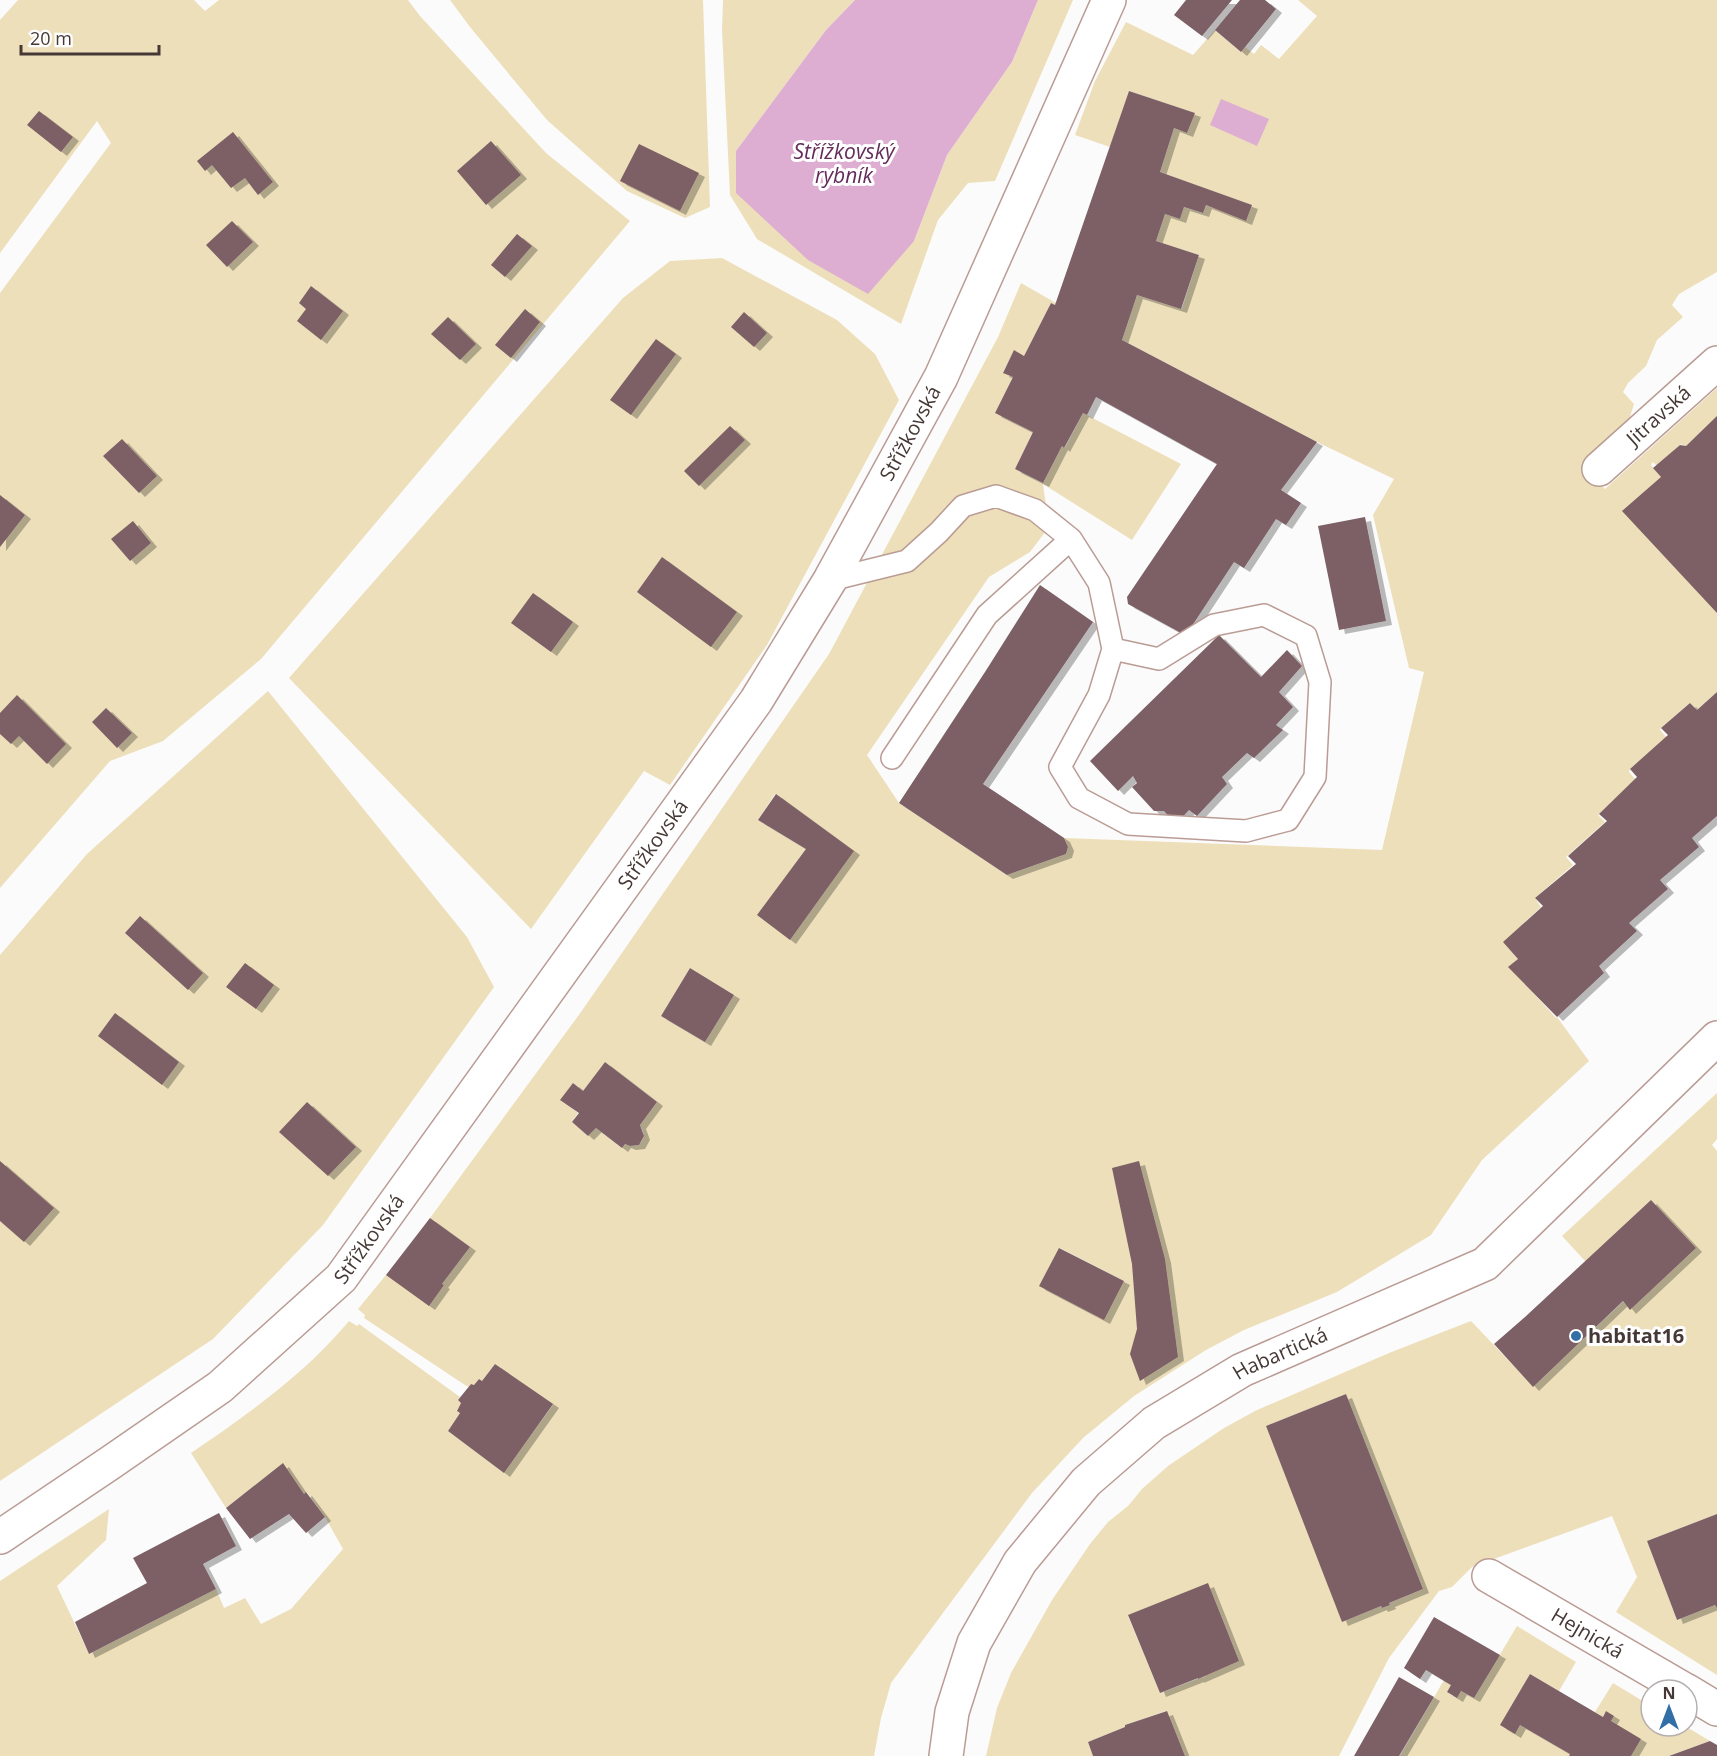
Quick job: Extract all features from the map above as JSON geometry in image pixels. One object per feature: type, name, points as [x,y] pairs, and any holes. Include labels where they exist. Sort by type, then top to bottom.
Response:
[{"type":"street","name":"Střížkovská","points":[[0,1537],[220,1387],[341,1278],[756,701],[830,580],[941,376],[1109,0]]},
{"type":"street","name":"Jitravská","points":[[1599,470],[1717,363]]},
{"type":"street","name":"Habartická","points":[[946,1756],[952,1712],[974,1643],[1020,1562],[1086,1482],[1154,1423],[1242,1370],[1485,1264],[1717,1038]]},
{"type":"street","name":"Hejnická","points":[[1489,1576],[1665,1678]]},
{"type":"street","name":"Hejnická","points":[[1699,1698],[1717,1709]]},
{"type":"lane","points":[[830,580],[907,561],[963,506],[996,496],[1035,510],[1071,539],[1099,583],[1113,649],[1099,695],[1060,767],[1079,798],[1128,824],[1246,831],[1288,820],[1315,777],[1320,682],[1306,636],[1264,615],[1214,625],[1159,659],[1113,649]]},
{"type":"lane","points":[[892,758],[987,615],[1071,539]]},
{"type":"shaded area","points":[[18,0],[194,0],[205,11],[219,0],[408,0],[420,16],[546,153],[630,221],[261,659],[163,741],[110,761],[0,888],[0,293],[111,143],[97,121],[0,253],[0,20]]},
{"type":"shaded area","points":[[450,0],[703,0],[710,207],[685,218],[627,191],[547,120]]},
{"type":"shaded area","points":[[723,0],[855,0],[826,30],[736,151],[736,193],[914,241],[947,155],[1012,62],[1038,0],[1073,0],[995,181],[968,183],[938,220],[901,324],[757,239],[730,195],[722,30]]},
{"type":"shaded area","points":[[1298,0],[1717,0],[1717,272],[1679,294],[1672,305],[1683,317],[1657,340],[1646,366],[1628,383],[1623,392],[1634,404],[1628,423],[1581,464],[1605,489],[1717,388],[1717,417],[1686,446],[1681,444],[1657,466],[1653,462],[1651,465],[1661,477],[1717,613],[1717,692],[1697,710],[1690,703],[1661,728],[1660,730],[1667,738],[1630,769],[1629,772],[1636,780],[1598,815],[1605,822],[1566,857],[1573,865],[1535,898],[1541,907],[1504,942],[1518,959],[1510,967],[1557,1017],[1589,1061],[1482,1160],[1431,1235],[1337,1292],[1244,1330],[1206,1350],[1134,1396],[1083,1438],[1032,1493],[891,1683],[881,1718],[874,1756],[0,1756],[0,1581],[109,1509],[106,1540],[57,1586],[89,1654],[216,1589],[224,1608],[245,1598],[261,1624],[291,1609],[343,1549],[325,1517],[307,1492],[304,1494],[283,1464],[226,1508],[191,1453],[295,1376],[349,1321],[357,1326],[359,1324],[460,1397],[458,1400],[461,1403],[457,1411],[460,1413],[448,1431],[504,1472],[553,1405],[495,1364],[482,1381],[479,1379],[474,1385],[471,1384],[468,1387],[364,1318],[365,1315],[358,1309],[386,1275],[442,1284],[470,1247],[430,1218],[581,1012],[829,654],[998,337],[1021,283],[1056,303],[1055,305],[1051,303],[1024,356],[1014,351],[1003,372],[1013,377],[995,413],[1033,432],[1015,469],[1043,483],[1062,446],[1065,448],[1083,413],[1181,464],[1132,540],[1043,484],[1049,527],[1030,552],[989,577],[867,755],[899,803],[1007,875],[1066,854],[1068,847],[1064,838],[1382,850],[1424,672],[1409,668],[1373,515],[1394,479],[1317,442],[1122,340],[1137,295],[1182,309],[1199,255],[1156,241],[1165,214],[1180,219],[1184,207],[1202,213],[1206,205],[1246,220],[1251,205],[1160,172],[1174,128],[1187,133],[1194,113],[1129,91],[1110,147],[1075,135],[1095,81],[1126,22],[1193,55],[1215,30],[1241,52],[1245,47],[1254,54],[1261,45],[1279,59],[1317,16]],"holes":[[[775,794],[853,851],[806,849],[758,820]],[[690,968],[734,995],[705,1042],[661,1016]],[[605,1062],[657,1102],[640,1125],[644,1134],[642,1142],[635,1146],[625,1144],[622,1148],[596,1128],[588,1136],[572,1122],[578,1113],[561,1100],[573,1083],[583,1091]],[[1060,1248],[1124,1281],[1039,1286]]]},
{"type":"shaded area","points":[[722,258],[837,320],[875,354],[899,400],[767,645],[670,785],[644,771],[531,929],[289,678],[623,298],[670,261]]},
{"type":"shaded area","points":[[268,691],[467,937],[494,987],[323,1225],[213,1339],[0,1481],[0,955],[87,854]]},
{"type":"shaded area","points":[[1717,1093],[1717,1139],[1712,1145],[1717,1151],[1717,1514],[1647,1541],[1677,1620],[1717,1606],[1717,1675],[1616,1612],[1637,1577],[1612,1516],[1472,1567],[1452,1587],[1439,1591],[1389,1658],[1339,1756],[1185,1756],[1166,1711],[1125,1725],[1125,1727],[1088,1742],[1093,1756],[986,1756],[997,1708],[1011,1673],[1052,1600],[1108,1522],[1128,1506],[1142,1489],[1168,1466],[1224,1428],[1257,1410],[1389,1353],[1471,1321],[1533,1386],[1623,1302],[1631,1309],[1694,1249],[1585,1261],[1562,1236]],"holes":[[[1346,1394],[1423,1589],[1389,1603],[1390,1605],[1382,1608],[1381,1606],[1343,1621],[1266,1426]],[[1128,1616],[1206,1676],[1160,1693]]]},
{"type":"shaded area","points":[[1517,1626],[1576,1662],[1559,1691],[1530,1674],[1501,1724],[1520,1725],[1570,1754],[1569,1756],[1400,1756],[1444,1680],[1451,1685],[1447,1692],[1456,1698],[1461,1691],[1474,1698]]},
{"type":"shaded area","points":[[1613,1683],[1639,1699],[1639,1738],[1699,1738],[1699,1734],[1710,1741],[1669,1756],[1631,1756],[1611,1721],[1614,1716],[1606,1712],[1603,1717],[1595,1712]]},
{"type":"water","name":"Střížkovský rybník","points":[[855,0],[1038,0],[1012,62],[947,155],[914,241],[868,294],[808,260],[736,193],[736,151],[826,30]]},
{"type":"water","points":[[1221,99],[1269,119],[1257,146],[1210,125]]},
{"type":"building","points":[[1186,0],[1232,0],[1202,36],[1174,15]]},
{"type":"building","points":[[1240,0],[1265,0],[1276,9],[1241,52],[1215,30]]},
{"type":"building","points":[[1129,91],[1195,113],[1187,133],[1174,128],[1160,172],[1252,205],[1246,221],[1206,205],[1203,213],[1184,207],[1180,219],[1165,214],[1156,241],[1199,255],[1181,309],[1137,295],[1122,340],[1317,442],[1281,490],[1301,503],[1286,525],[1276,519],[1244,568],[1234,562],[1188,632],[1181,633],[1128,604],[1127,597],[1217,464],[1096,397],[1087,415],[1083,413],[1064,448],[1062,446],[1043,483],[1015,469],[1033,432],[995,413],[1013,377],[1003,373],[1014,350],[1024,356],[1051,303],[1055,305]]},
{"type":"building","points":[[39,111],[73,137],[61,152],[27,125]]},
{"type":"building","points":[[233,132],[273,182],[258,195],[245,178],[231,188],[212,165],[205,171],[197,161]]},
{"type":"building","points":[[491,141],[521,175],[486,205],[457,171]]},
{"type":"building","points":[[639,144],[699,173],[680,211],[620,181]]},
{"type":"building","points":[[232,221],[253,242],[227,267],[206,245]]},
{"type":"building","points":[[517,234],[532,246],[505,277],[491,265]]},
{"type":"building","points":[[311,286],[343,311],[321,340],[297,321],[306,309],[299,303]]},
{"type":"building","points":[[525,309],[540,322],[511,358],[495,345]]},
{"type":"building","points":[[744,312],[767,333],[754,347],[731,327]]},
{"type":"building","points":[[448,317],[476,344],[460,360],[431,334]]},
{"type":"building","points":[[656,339],[676,354],[631,415],[610,400]]},
{"type":"building","points":[[1717,416],[1717,613],[1622,511],[1661,477],[1653,468],[1680,445],[1686,446]]},
{"type":"building","points":[[730,426],[745,440],[699,486],[684,471]]},
{"type":"building","points":[[122,439],[157,476],[139,493],[103,456]]},
{"type":"building","points":[[0,495],[25,515],[0,547]]},
{"type":"building","points":[[1365,517],[1386,621],[1339,630],[1318,526]]},
{"type":"building","points":[[133,521],[151,543],[130,561],[111,539]]},
{"type":"building","points":[[662,557],[737,612],[711,647],[637,592]]},
{"type":"building","points":[[1040,585],[1093,622],[983,784],[1064,838],[1068,847],[1066,854],[1007,875],[899,803]]},
{"type":"building","points":[[533,593],[573,622],[551,652],[511,623]]},
{"type":"building","points":[[1219,635],[1261,677],[1287,650],[1302,666],[1279,692],[1293,707],[1276,725],[1283,730],[1254,758],[1247,753],[1222,777],[1227,784],[1197,816],[1189,810],[1176,824],[1164,811],[1154,811],[1132,787],[1137,783],[1133,776],[1118,791],[1090,761]]},
{"type":"building","points":[[1717,692],[1717,816],[1692,838],[1699,847],[1660,880],[1668,889],[1629,923],[1637,931],[1599,966],[1604,973],[1557,1017],[1508,967],[1518,959],[1503,942],[1543,906],[1535,898],[1576,864],[1568,856],[1607,821],[1599,814],[1637,777],[1630,769],[1668,735],[1661,728],[1690,703],[1697,710]]},
{"type":"building","points":[[17,695],[66,744],[47,764],[19,736],[11,744],[0,734],[0,713]]},
{"type":"building","points":[[106,708],[132,733],[117,748],[92,722]]},
{"type":"building","points":[[776,794],[854,851],[790,940],[757,915],[806,849],[758,820]]},
{"type":"building","points":[[140,916],[203,973],[188,990],[125,933]]},
{"type":"building","points":[[245,963],[274,985],[256,1009],[226,987]]},
{"type":"building","points":[[690,968],[734,995],[705,1042],[661,1016]]},
{"type":"building","points":[[115,1013],[179,1062],[162,1085],[98,1036]]},
{"type":"building","points":[[605,1062],[657,1102],[640,1125],[644,1136],[639,1145],[625,1144],[622,1148],[596,1128],[588,1136],[572,1122],[579,1113],[560,1100],[573,1083],[583,1091]]},
{"type":"building","points":[[307,1102],[356,1147],[328,1176],[279,1132]]},
{"type":"building","points":[[0,1161],[54,1208],[24,1242],[0,1221]]},
{"type":"building","points":[[1139,1161],[1165,1259],[1178,1357],[1140,1381],[1130,1354],[1137,1329],[1132,1264],[1112,1168]]},
{"type":"building","points":[[1651,1200],[1696,1248],[1630,1310],[1623,1301],[1533,1387],[1494,1344]]},
{"type":"building","points":[[430,1218],[470,1247],[442,1284],[444,1285],[429,1306],[386,1275]]},
{"type":"building","points":[[1059,1248],[1124,1281],[1104,1320],[1039,1286]]},
{"type":"building","points":[[495,1364],[553,1404],[504,1473],[448,1431],[460,1413],[457,1411],[461,1403],[458,1400],[471,1384],[474,1385],[479,1379],[482,1381]]},
{"type":"building","points":[[1346,1394],[1423,1589],[1389,1603],[1390,1605],[1382,1608],[1381,1606],[1342,1622],[1266,1426]]},
{"type":"building","points":[[283,1463],[304,1494],[306,1492],[325,1517],[306,1533],[289,1514],[250,1539],[226,1508]]},
{"type":"building","points":[[219,1513],[236,1546],[203,1564],[216,1589],[89,1654],[75,1622],[147,1583],[133,1558]]},
{"type":"building","points":[[1717,1514],[1717,1608],[1715,1605],[1677,1620],[1647,1541]]},
{"type":"building","points":[[1208,1583],[1239,1661],[1160,1693],[1128,1615]]},
{"type":"building","points":[[1434,1617],[1500,1655],[1474,1698],[1461,1691],[1457,1698],[1447,1692],[1451,1685],[1426,1670],[1420,1679],[1404,1668]]},
{"type":"building","points":[[1530,1674],[1603,1717],[1606,1711],[1614,1716],[1611,1721],[1641,1739],[1631,1756],[1569,1756],[1570,1754],[1520,1725],[1515,1734],[1500,1725]]},
{"type":"building","points":[[1399,1677],[1434,1697],[1399,1756],[1354,1756]]},
{"type":"building","points":[[1167,1711],[1185,1756],[1093,1756],[1088,1742],[1125,1727],[1125,1725]]},
{"type":"building","points":[[1710,1741],[1717,1745],[1717,1756],[1669,1756]]},
{"type":"place","name":"habitat16","points":[[1576,1336]]}]
